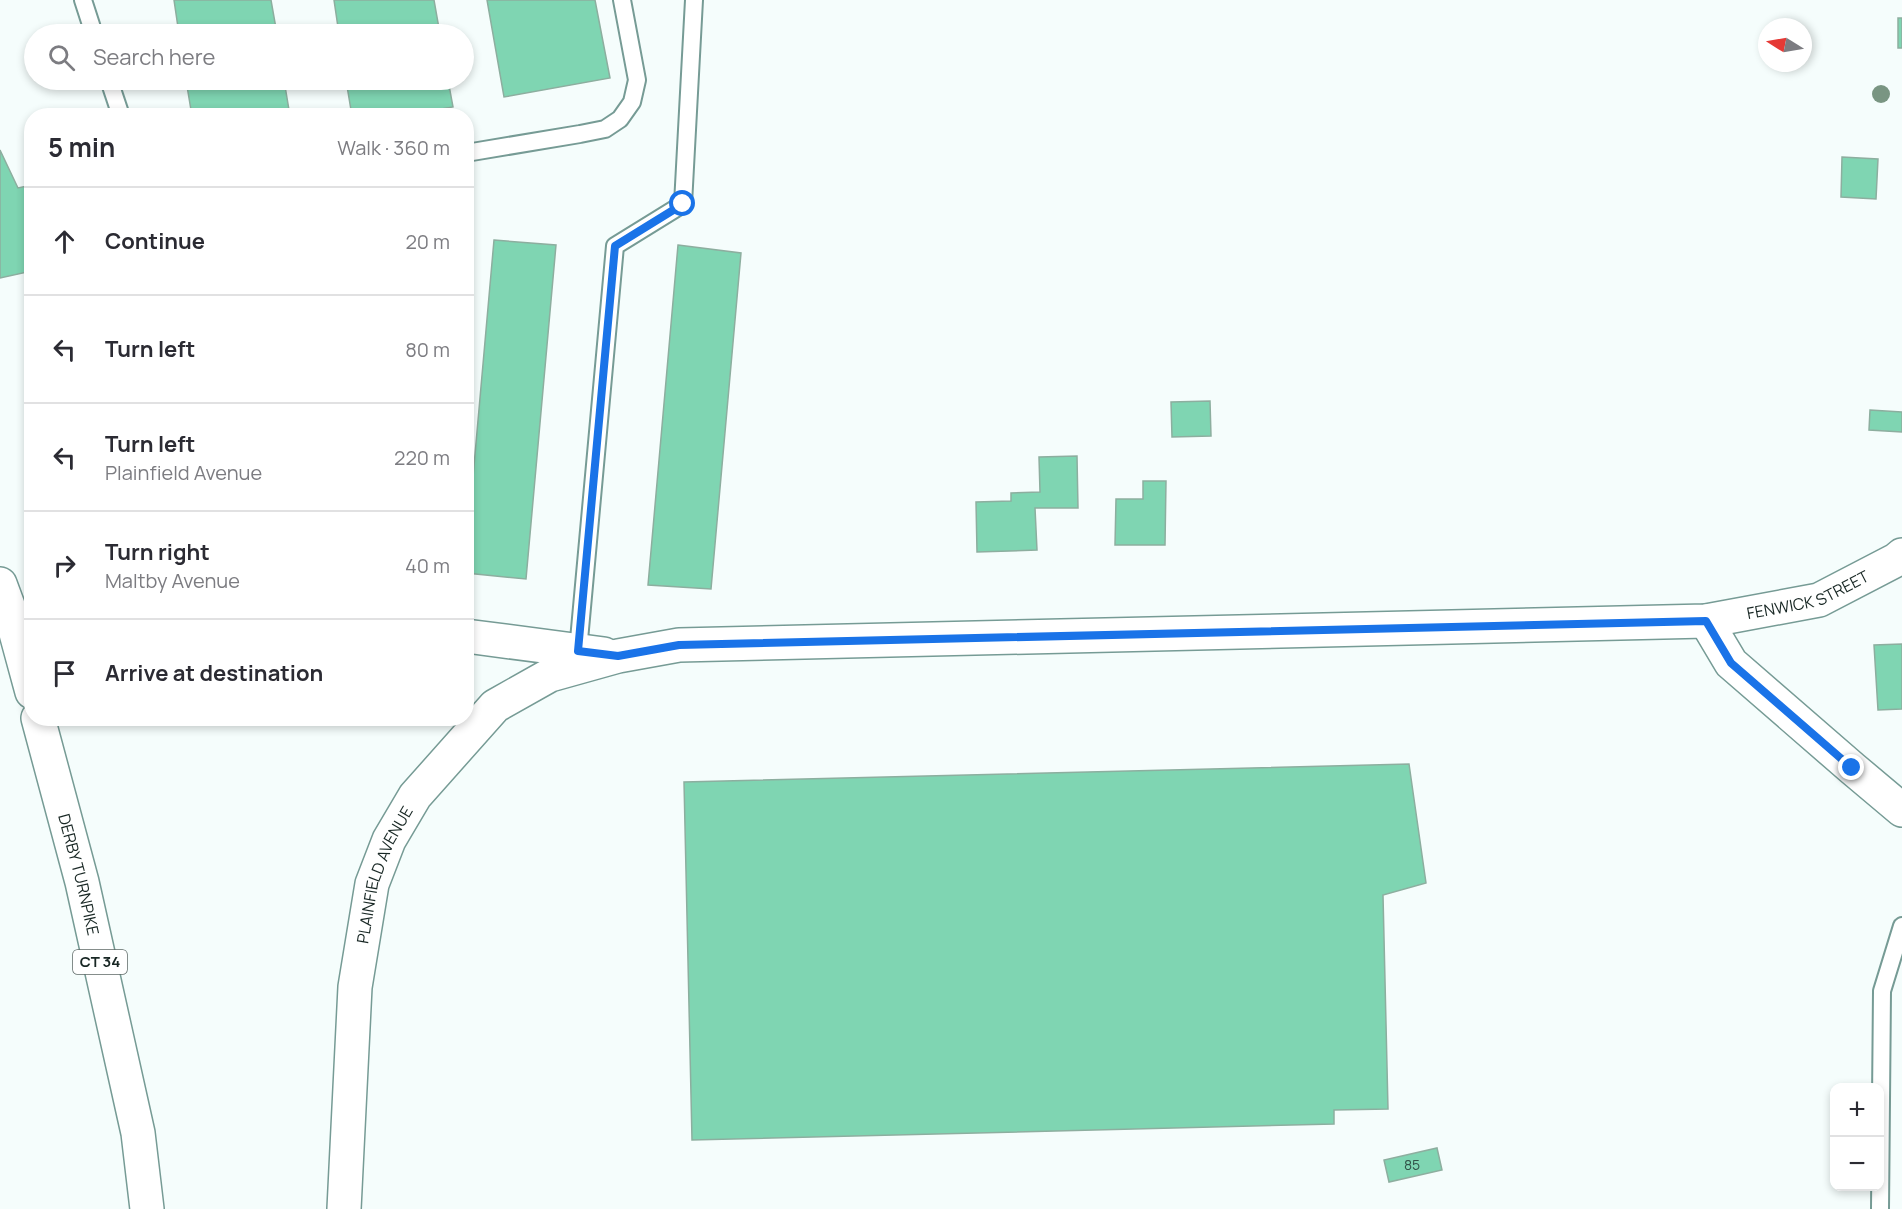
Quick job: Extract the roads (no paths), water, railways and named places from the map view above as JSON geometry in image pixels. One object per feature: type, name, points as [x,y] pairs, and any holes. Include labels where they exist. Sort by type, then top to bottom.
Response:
[{"type":"main road","name":"FENWICK STREET","points":[[1706,621],[1819,600],[1902,555]]},
{"type":"main road","points":[[0,584],[24,663]]},
{"type":"main road","name":"PLAINFIELD AVENUE","points":[[344,1209],[356,987],[372,884],[389,840],[415,796],[495,706],[550,675],[618,656],[679,645],[1706,621]]},
{"type":"main road","points":[[1706,621],[1731,663],[1902,810]]},
{"type":"main road","name":"PLAINFIELD AVENUE","points":[[474,637],[618,656]]},
{"type":"main road","name":"DERBY TURNPIKE","points":[[41,726],[85,894],[138,1133],[147,1209]]},
{"type":"lane","points":[[83,0],[91,24]]},
{"type":"lane","points":[[474,152],[605,129],[620,119],[632,102],[637,80],[622,0]]},
{"type":"lane","points":[[578,651],[615,246],[683,204],[694,0]]},
{"type":"lane","points":[[112,90],[118,108]]},
{"type":"lane","points":[[1880,1209],[1882,991],[1902,926]]}]
